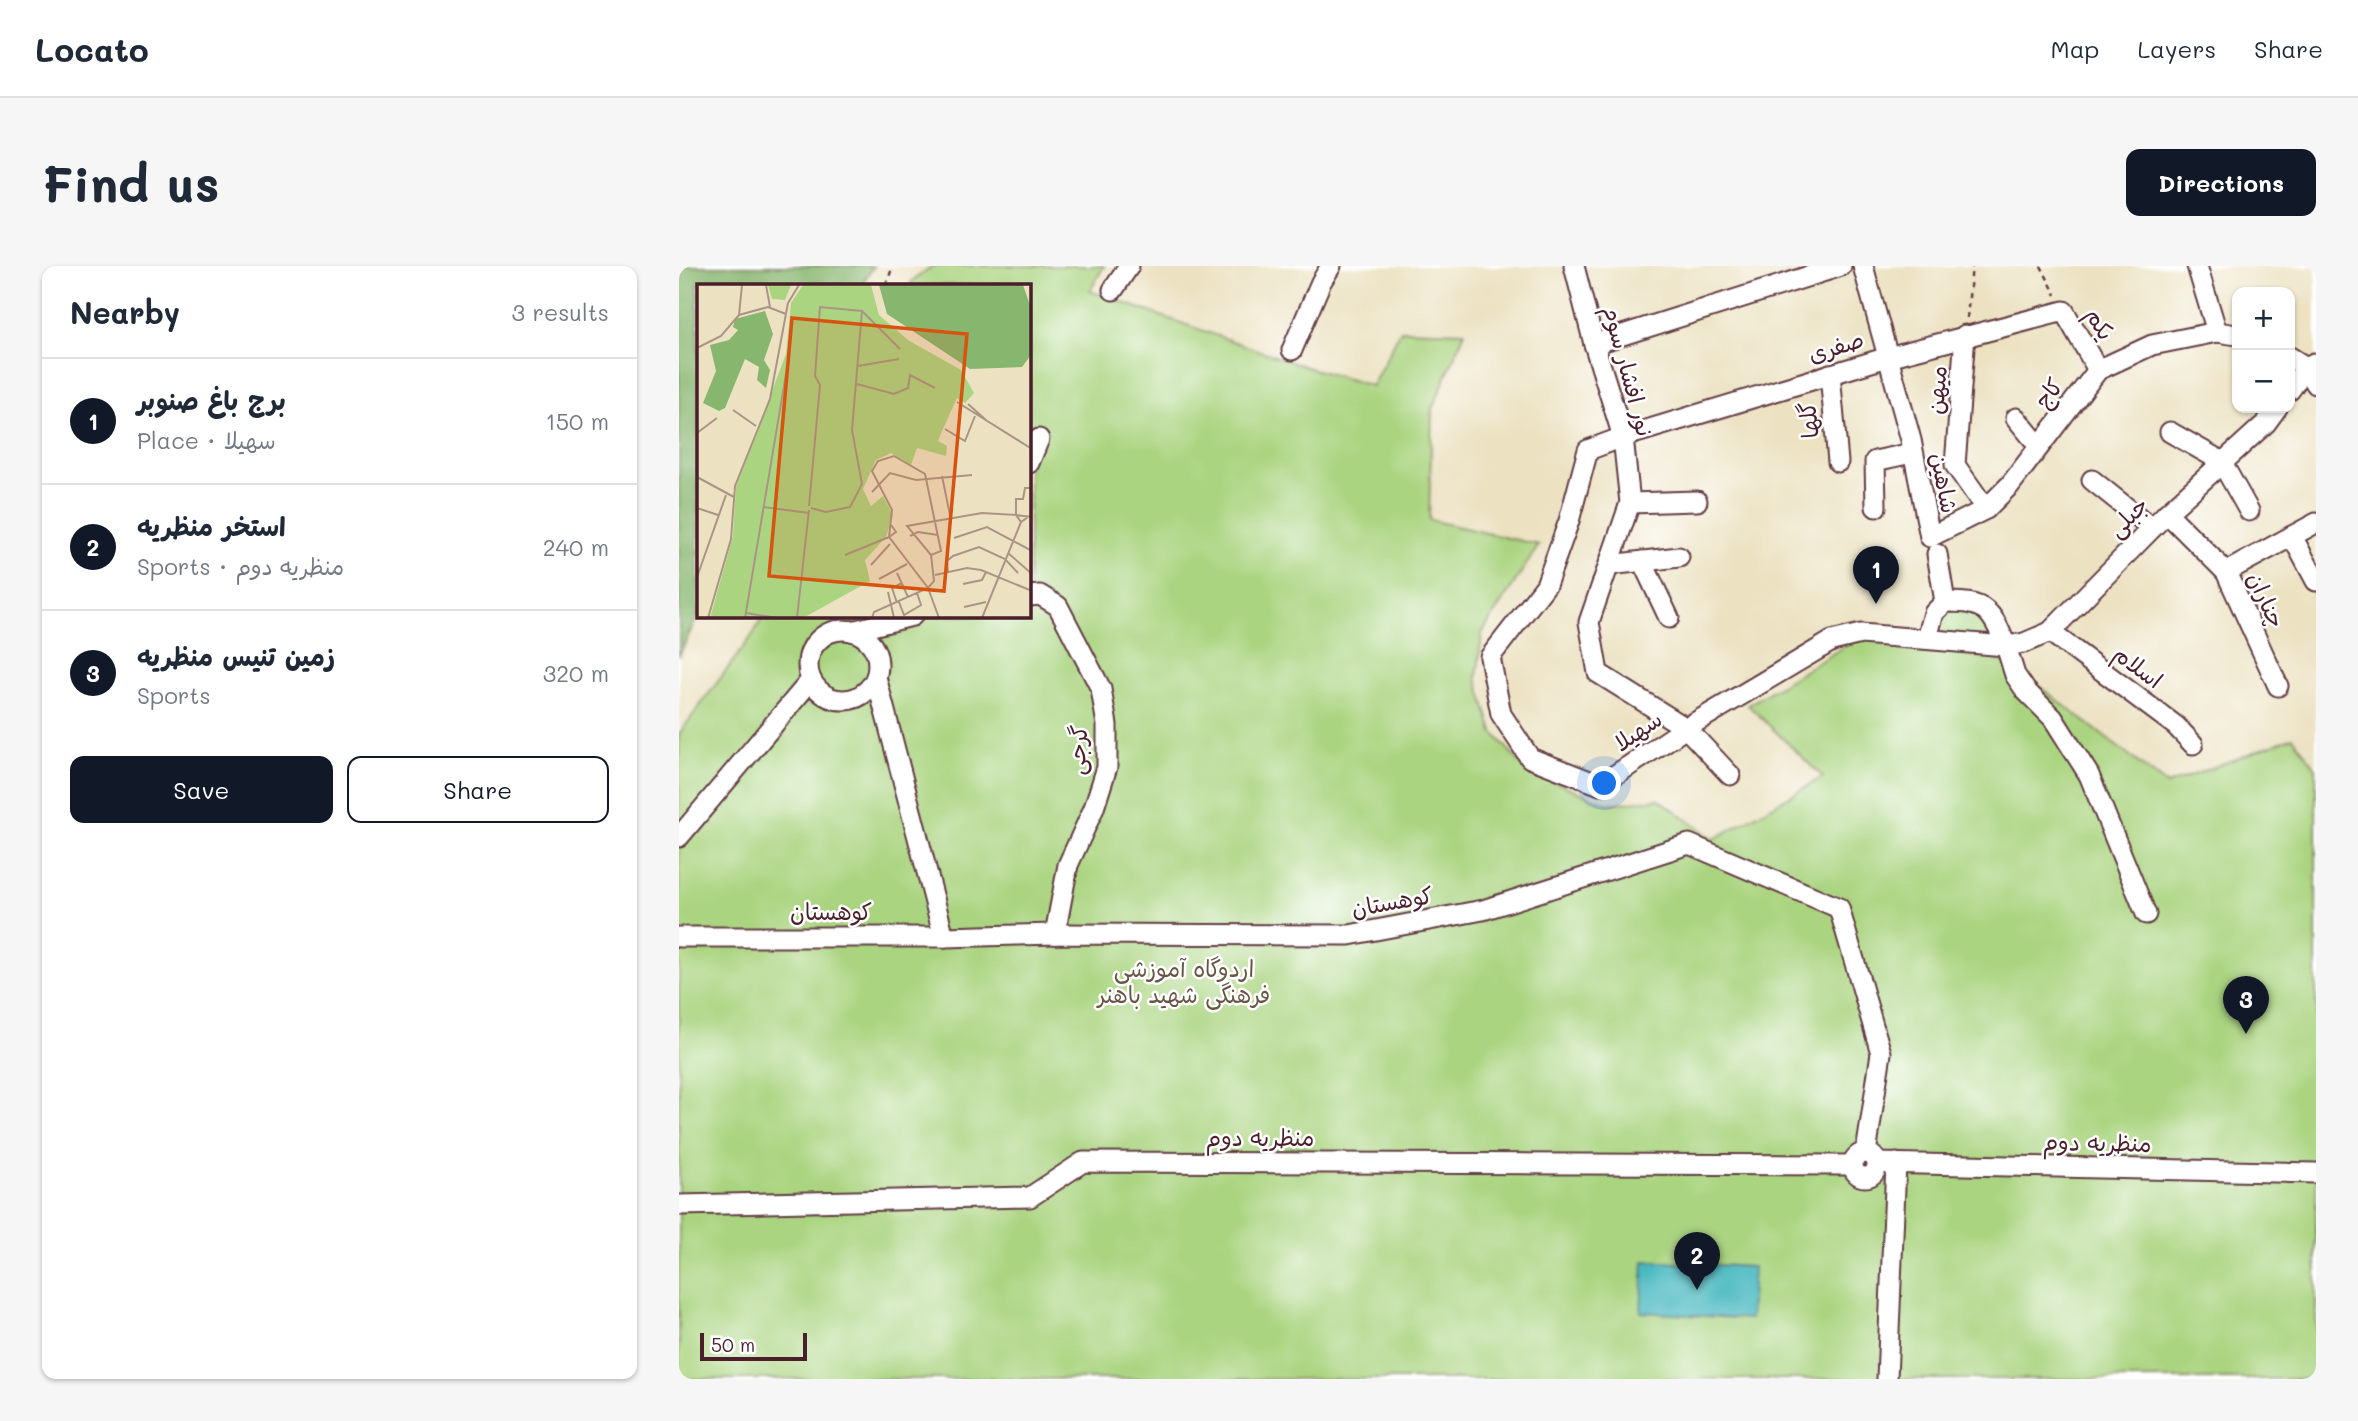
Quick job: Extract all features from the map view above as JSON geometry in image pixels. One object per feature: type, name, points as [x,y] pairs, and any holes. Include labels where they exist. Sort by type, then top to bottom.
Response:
[{"type":"street","points":[[1113,290],[1129,266]]},
{"type":"street","points":[[1293,350],[1321,282],[1331,266]]},
{"type":"street","name":"نور افشار سوم","points":[[1574,266],[1594,345],[1623,437],[1630,503],[1589,622],[1598,674],[1686,728],[1730,775]]},
{"type":"street","points":[[1594,345],[1842,266]]},
{"type":"street","name":"شاهین","points":[[1863,266],[1912,453],[1945,602]]},
{"type":"street","points":[[2197,266],[2227,334]]},
{"type":"street","name":"صفری","points":[[1623,437],[1965,335],[2064,311]]},
{"type":"street","name":"یکم","points":[[2064,311],[2098,370]]},
{"type":"street","name":"کاج","points":[[1933,546],[1986,509],[2010,485],[2098,370],[2152,345],[2227,334]]},
{"type":"street","name":"میهن","points":[[1965,335],[1955,465],[1986,509]]},
{"type":"street","points":[[2304,362],[2316,384]]},
{"type":"street","points":[[2295,380],[2304,362]]},
{"type":"street","name":"گلها","points":[[1830,374],[1838,462]]},
{"type":"street","name":"جبلی","points":[[2006,646],[2024,643],[2050,632],[2151,528],[2221,461],[2266,423],[2273,413]]},
{"type":"street","points":[[2016,418],[2039,446]]},
{"type":"street","points":[[2171,432],[2221,461],[2249,511]]},
{"type":"street","name":"سهیلا","points":[[1623,437],[1588,450],[1569,521],[1546,585],[1490,657],[1501,714],[1530,758],[1600,785],[1686,728],[1832,641],[1861,634],[2006,646]]},
{"type":"street","points":[[1031,458],[1039,439]]},
{"type":"street","points":[[1876,507],[1875,461],[1912,453]]},
{"type":"street","points":[[2092,480],[2151,528]]},
{"type":"street","points":[[1630,503],[1697,501]]},
{"type":"street","name":"چناران","points":[[2167,513],[2226,572],[2278,686]]},
{"type":"street","points":[[2226,572],[2316,523]]},
{"type":"street","points":[[2292,536],[2316,581]]},
{"type":"street","points":[[1609,565],[1679,557]]},
{"type":"street","points":[[1641,561],[1669,618]]},
{"type":"street","name":"گرجی","points":[[1031,596],[1040,594],[1058,606],[1101,689],[1107,725],[1107,767],[1094,808],[1068,865],[1055,934]]},
{"type":"street","points":[[1927,638],[1934,613],[1945,602],[1970,601],[1995,617],[2015,674],[2026,691],[2053,718],[2089,775],[2146,914]]},
{"type":"street","points":[[852,631],[904,618]]},
{"type":"street","points":[[841,629],[852,631],[871,643],[878,665],[876,677],[862,695],[839,700],[827,697],[811,680],[808,657],[812,647],[830,632],[841,629]]},
{"type":"street","name":"اسلام","points":[[2050,632],[2176,726],[2193,744]]},
{"type":"street","points":[[876,677],[944,937]]},
{"type":"street","points":[[679,837],[811,680]]},
{"type":"street","name":"کوهستان","points":[[679,937],[1349,935],[1483,910],[1689,844],[1839,908],[1881,1053],[1873,1161]]},
{"type":"street","points":[[1873,1161],[1887,1379]]},
{"type":"street","name":"منظریه دوم","points":[[679,1205],[1030,1197],[1083,1162],[1873,1161],[2316,1173]]},
{"type":"path","points":[[886,284],[893,266]]},
{"type":"path","name":"میهن","points":[[1965,335],[1972,266]]},
{"type":"path","name":"یکم","points":[[2041,266],[2064,311]]},
{"type":"green space","points":[[679,266],[874,266],[862,284],[697,284],[697,617],[679,656]]},
{"type":"green space","name":"اردوگاه آموزشی فرهنگی شهید باهنر","points":[[933,266],[1104,266],[1090,291],[1306,367],[1372,386],[1401,330],[1465,332],[1432,409],[1429,520],[1539,545],[1482,633],[1477,679],[1493,732],[1525,769],[1607,804],[1659,799],[1714,839],[1823,777],[1748,705],[1865,634],[2009,663],[2167,785],[2293,737],[2316,768],[2316,1379],[679,1379],[679,734],[754,633],[762,618],[1031,618],[1031,284],[910,284]]},
{"type":"green space","points":[[1958,607],[1978,613],[1998,635],[1990,641],[1933,632],[1942,613]]},
{"type":"water","points":[[1644,1261],[1753,1267],[1750,1319],[1641,1312]]},
{"type":"place","name":"برج باغ صنوبر","points":[[1876,604]]},
{"type":"place","name":"زمین تنیس منظریه","points":[[2246,1034]]},
{"type":"place","name":"استخر منظریه","points":[[1697,1290]]}]
